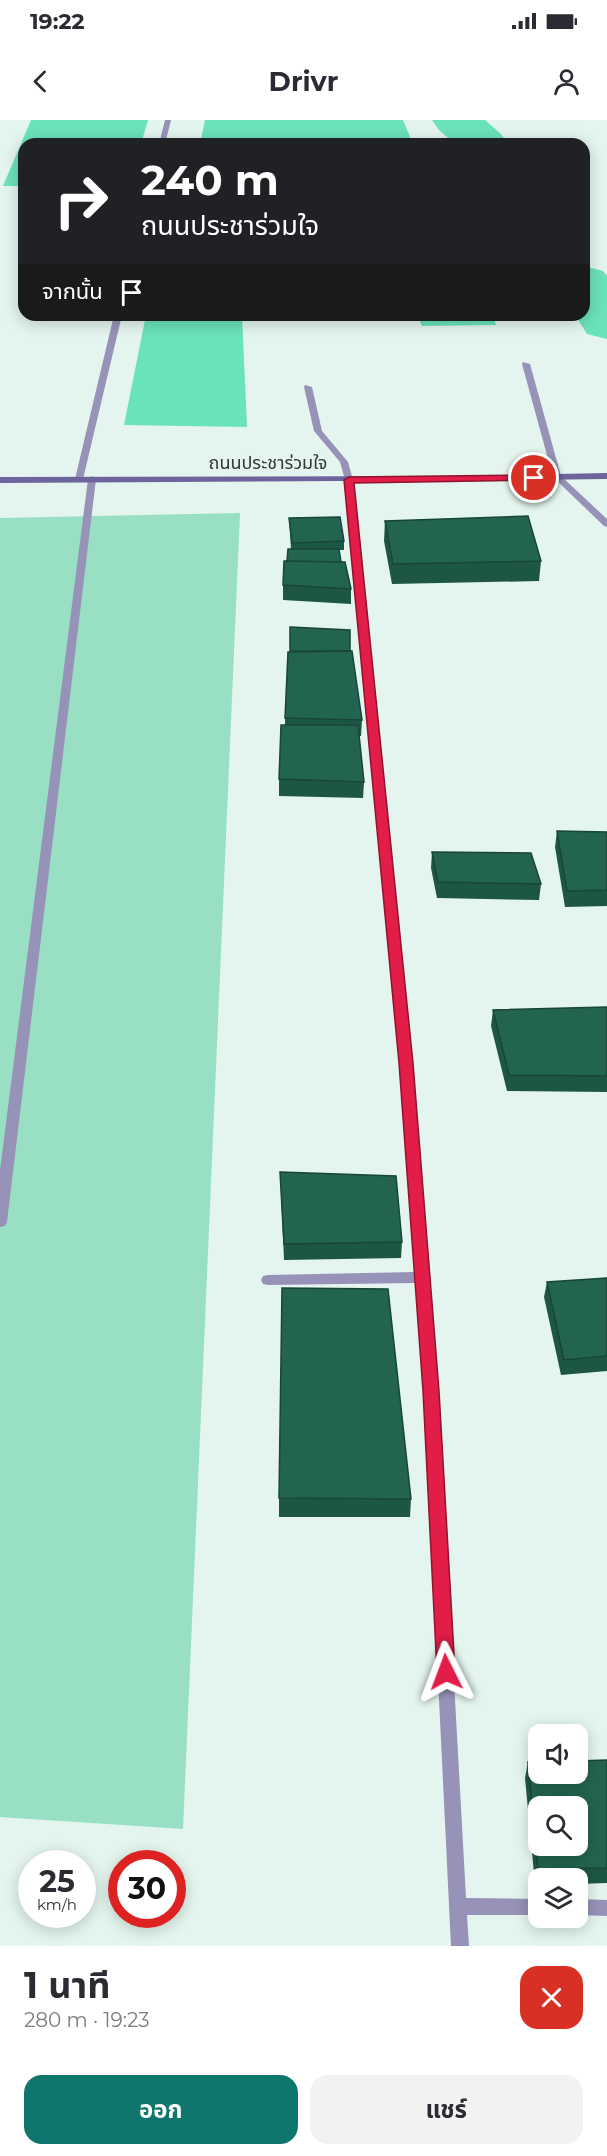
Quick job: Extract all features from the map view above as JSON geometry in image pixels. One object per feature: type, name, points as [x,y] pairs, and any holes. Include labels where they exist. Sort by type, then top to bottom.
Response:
[{"type":"main road","name":"ถนนประชาร่วมใจ","points":[[0,480],[92,478],[349,480],[607,476]]},
{"type":"street","points":[[164,138],[168,120]]},
{"type":"street","points":[[79,479],[117,321]]},
{"type":"street","points":[[526,364],[557,477],[607,524]]},
{"type":"street","points":[[308,387],[318,430],[344,462],[349,480],[406,1063],[431,1391],[460,1946]]},
{"type":"street","points":[[0,1222],[92,478]]},
{"type":"street","points":[[268,1280],[422,1276]]},
{"type":"street","points":[[459,1906],[528,1907]]},
{"type":"street","points":[[588,1907],[607,1908]]},
{"type":"shaded area","points":[[31,120],[148,120],[143,138],[23,138]]},
{"type":"shaded area","points":[[205,120],[403,120],[410,138],[201,138]]},
{"type":"shaded area","points":[[18,151],[18,186],[3,186]]},
{"type":"shaded area","points":[[145,321],[242,321],[247,427],[124,425]]},
{"type":"shaded area","points":[[420,321],[495,321],[496,325],[422,326]]},
{"type":"shaded area","points":[[240,513],[183,1829],[0,1817],[0,518]]},
{"type":"building","points":[[528,516],[541,561],[393,564],[385,521]]},
{"type":"building","points":[[340,517],[344,541],[292,543],[289,518]]},
{"type":"building","points":[[288,549],[339,549],[341,562],[287,561]]},
{"type":"building","points":[[284,561],[345,562],[351,589],[283,585]]},
{"type":"building","points":[[290,627],[350,630],[350,651],[290,651]]},
{"type":"building","points":[[352,651],[362,720],[285,718],[288,652]]},
{"type":"building","points":[[281,725],[358,725],[364,782],[279,779]]},
{"type":"building","points":[[557,831],[607,832],[607,890],[567,891]]},
{"type":"building","points":[[432,852],[531,853],[541,884],[438,882]]},
{"type":"building","points":[[607,1007],[607,1076],[509,1075],[493,1010]]},
{"type":"building","points":[[280,1172],[396,1176],[402,1242],[284,1244]]},
{"type":"building","points":[[607,1278],[607,1356],[564,1360],[547,1282]]},
{"type":"building","points":[[282,1288],[388,1289],[411,1499],[279,1498]]},
{"type":"building","points":[[607,1760],[607,1868],[538,1868],[537,1856],[588,1856],[588,1796],[531,1796],[530,1784],[588,1784],[588,1761]]},
{"type":"waterway","points":[[456,120],[477,138]]},
{"type":"waterway","points":[[590,292],[607,322]]},
{"type":"route","points":[[446,1672],[431,1391],[406,1063],[349,480],[534,478]]}]
